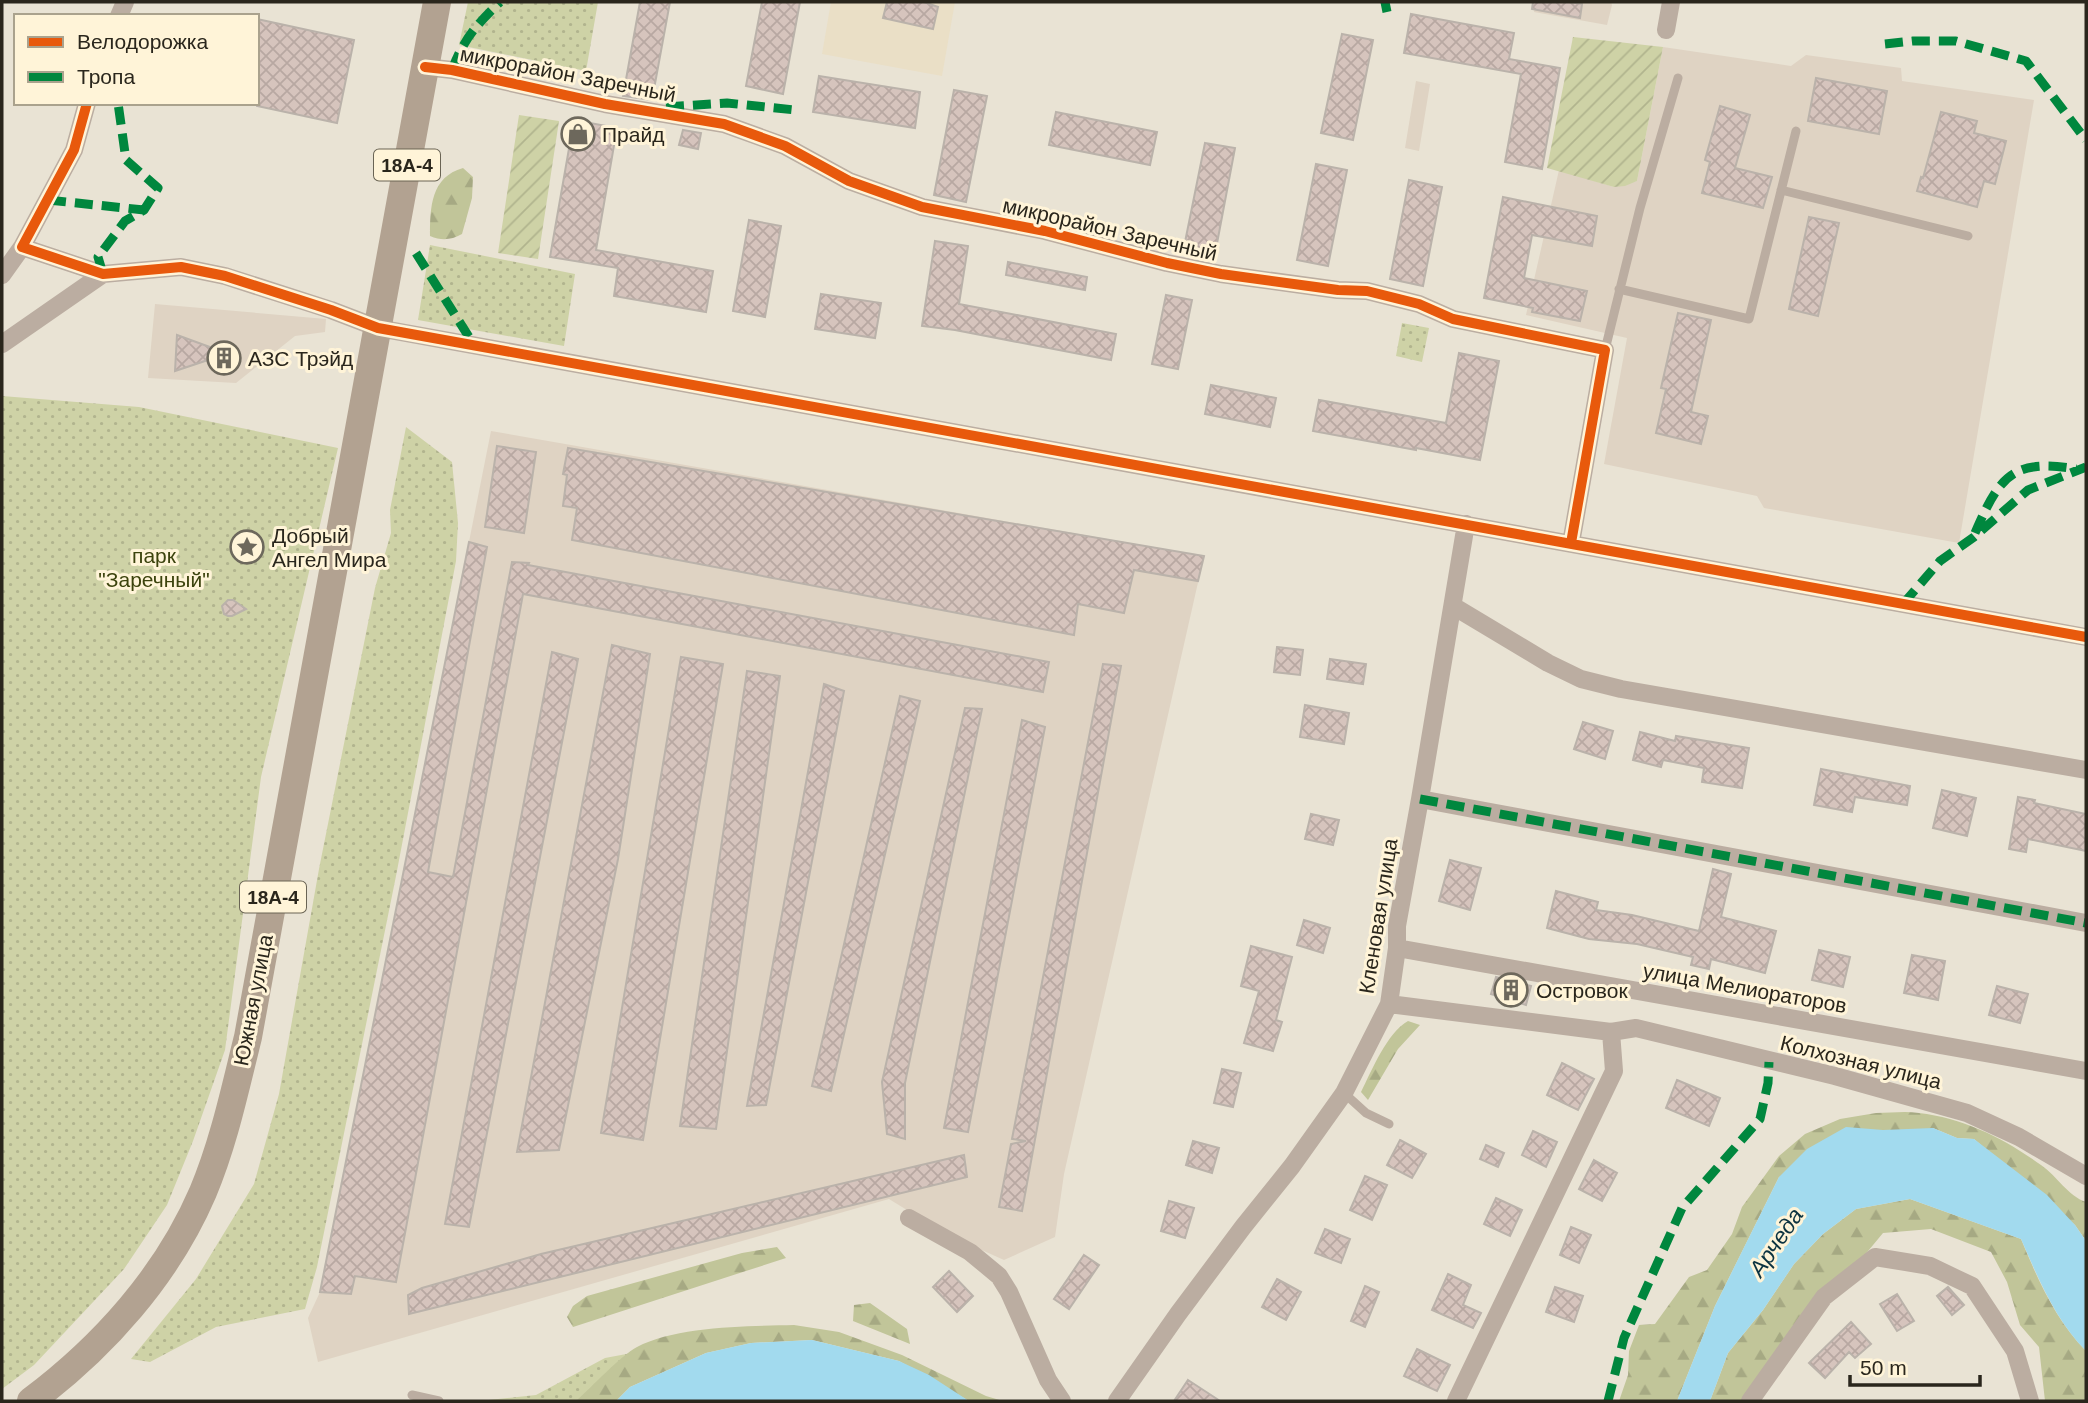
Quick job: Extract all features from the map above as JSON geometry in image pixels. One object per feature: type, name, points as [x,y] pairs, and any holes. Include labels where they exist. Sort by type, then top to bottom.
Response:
[{"type":"main road","name":"18А-4","points":[[378,328],[437,2]]},
{"type":"main road","name":"Южная улица","points":[[31,1401],[61,1379],[116,1326],[145,1289],[173,1247],[202,1193],[223,1135],[248,1037],[378,328]]},
{"type":"street","points":[[1666,30],[1671,2]]},
{"type":"street","name":"микрорайон Заречный","points":[[425,67],[452,70],[606,104],[724,124],[785,146],[849,181],[922,207],[1045,231],[1167,263],[1221,274],[1338,290],[1367,291],[1419,304],[1453,318],[1605,350]]},
{"type":"street","points":[[2,275],[22,247],[74,150],[86,105]]},
{"type":"street","points":[[22,247],[103,274],[181,267],[225,276],[378,328],[2086,637]]},
{"type":"street","points":[[2,344],[103,274]]},
{"type":"street","points":[[1571,543],[1605,350]]},
{"type":"street","name":"Кленовая улица","points":[[1117,1401],[1178,1314],[1292,1166],[1344,1093],[1389,1004],[1397,948],[1396,926],[1466,524]]},
{"type":"street","points":[[1453,606],[1548,663],[1581,679],[1661,696],[2086,770]]},
{"type":"street","points":[[1420,799],[2086,923]]},
{"type":"street","name":"улица Мелиораторов","points":[[1397,948],[2086,1071]]},
{"type":"street","name":"Колхозная улица","points":[[1389,1004],[1611,1032],[1636,1028],[1835,1076],[1967,1113],[2019,1137],[2086,1176]]},
{"type":"street","points":[[1455,1401],[1614,1071],[1611,1032]]},
{"type":"street","points":[[909,1218],[970,1252],[999,1276],[1010,1292],[1048,1380],[1062,1401]]},
{"type":"street","points":[[1750,1401],[1824,1297],[1875,1257],[1930,1266],[1972,1286],[2015,1351],[2030,1401]]},
{"type":"lane","points":[[1605,350],[1640,208],[1678,78]]},
{"type":"lane","points":[[1619,289],[1749,319],[1796,131]]},
{"type":"lane","points":[[1781,190],[1968,236]]},
{"type":"lane","points":[[1344,1093],[1366,1113],[1388,1124]]},
{"type":"lane","points":[[412,1395],[439,1401]]},
{"type":"shaded area","points":[[831,2],[955,2],[942,76],[822,54]]},
{"type":"shaded area","points":[[1536,2],[1611,2],[1612,5],[1607,25],[1534,12]]},
{"type":"shaded area","points":[[1663,47],[1791,66],[1806,55],[1901,68],[1902,81],[2034,100],[1959,543],[1764,508],[1757,496],[1604,464],[1627,338],[1526,315],[1559,170],[1614,187],[1637,181]]},
{"type":"shaded area","points":[[1416,81],[1430,84],[1419,151],[1405,148]]},
{"type":"shaded area","points":[[155,304],[326,319],[325,332],[295,336],[236,383],[148,378]]},
{"type":"shaded area","points":[[491,431],[1204,556],[1064,1174],[1055,1237],[1004,1260],[946,1234],[889,1199],[318,1362],[308,1318],[320,1292]]},
{"type":"green space","points":[[468,2],[598,2],[586,71],[459,45]]},
{"type":"green space","points":[[1573,37],[1663,47],[1637,181],[1625,186],[1614,187],[1547,168]]},
{"type":"green space","points":[[519,115],[559,121],[538,259],[498,253]]},
{"type":"green space","points":[[463,168],[473,177],[472,198],[462,234],[446,239],[430,236],[432,204],[438,186],[452,172]]},
{"type":"green space","points":[[430,245],[575,274],[564,346],[418,320]]},
{"type":"green space","points":[[1402,323],[1429,328],[1422,362],[1396,356]]},
{"type":"green space","name":"парк \"Заречный\"","points":[[2,396],[139,407],[338,448],[261,777],[225,1050],[193,1141],[167,1205],[124,1269],[34,1365],[2,1389]]},
{"type":"green space","points":[[406,427],[452,462],[458,523],[456,561],[396,876],[317,1267],[305,1309],[216,1327],[150,1362],[131,1359],[196,1279],[254,1184],[279,1094],[319,869],[375,588],[391,533],[390,510]]},
{"type":"green space","points":[[1408,1021],[1420,1025],[1398,1049],[1368,1100],[1361,1092],[1375,1063],[1393,1034]]},
{"type":"green space","points":[[1914,1112],[1936,1116],[1983,1131],[2013,1147],[2041,1165],[2074,1195],[2086,1202],[2086,1241],[2075,1225],[1974,1139],[1957,1138],[1933,1128],[1779,1177],[1715,1306],[1677,1401],[1619,1401],[1628,1375],[1629,1351],[1639,1325],[1655,1324],[1689,1277],[1707,1270],[1732,1234],[1742,1207],[1779,1156],[1805,1134],[1840,1119],[1876,1113]]},
{"type":"green space","points":[[1910,1199],[2021,1239],[2056,1312],[2086,1351],[2086,1401],[2045,1401],[2039,1347],[2020,1325],[2007,1282],[1991,1252],[1931,1229],[1883,1233],[1744,1401],[1710,1401],[1728,1353],[1763,1310],[1794,1264],[1823,1234],[1856,1209]]},
{"type":"green space","points":[[777,1247],[786,1258],[573,1327],[567,1317],[573,1306],[587,1296],[742,1253]]},
{"type":"green space","points":[[870,1303],[907,1329],[910,1344],[853,1321],[854,1305]]},
{"type":"green space","points":[[794,1325],[839,1332],[902,1355],[986,1396],[1003,1401],[969,1401],[899,1361],[812,1340],[751,1343],[706,1353],[630,1387],[616,1401],[576,1401],[622,1358],[653,1340],[714,1328]]},
{"type":"green space","points":[[669,1346],[604,1401],[479,1401],[536,1395],[605,1358]]},
{"type":"water","name":"Арчеда","points":[[1846,1127],[1883,1130],[1933,1128],[1957,1138],[1974,1139],[2047,1195],[2086,1241],[2086,1351],[2065,1326],[2041,1284],[2021,1239],[1910,1199],[1856,1209],[1823,1234],[1794,1264],[1763,1310],[1728,1353],[1710,1401],[1677,1401],[1715,1306],[1779,1177],[1807,1149]]},
{"type":"water","points":[[812,1340],[899,1361],[929,1375],[969,1401],[616,1401],[630,1387],[706,1353],[751,1343]]},
{"type":"building","points":[[640,2],[670,2],[652,100],[623,96]]},
{"type":"building","points":[[762,2],[800,2],[783,94],[746,86]]},
{"type":"building","points":[[887,2],[924,2],[938,7],[933,29],[883,18]]},
{"type":"building","points":[[1533,2],[1582,4],[1580,18],[1532,9]]},
{"type":"building","points":[[1411,14],[1514,33],[1509,59],[1560,68],[1542,169],[1505,162],[1521,74],[1404,53]]},
{"type":"building","points":[[259,19],[354,40],[337,123],[257,106]]},
{"type":"building","points":[[1342,34],[1373,40],[1353,140],[1321,133]]},
{"type":"building","points":[[819,76],[920,92],[915,128],[813,112]]},
{"type":"building","points":[[1816,78],[1887,91],[1879,134],[1808,121]]},
{"type":"building","points":[[954,90],[987,96],[966,202],[934,195]]},
{"type":"building","points":[[1720,106],[1750,115],[1735,168],[1772,177],[1763,208],[1702,193],[1710,162],[1705,160]]},
{"type":"building","points":[[1056,112],[1157,132],[1150,165],[1049,145]]},
{"type":"building","points":[[1941,112],[1977,121],[1974,133],[2006,141],[1995,184],[1984,181],[1977,207],[1917,191]]},
{"type":"building","points":[[574,120],[617,128],[596,250],[713,271],[706,312],[614,296],[618,268],[550,257]]},
{"type":"building","points":[[683,130],[701,133],[698,149],[679,145]]},
{"type":"building","points":[[1205,143],[1235,148],[1215,254],[1184,247]]},
{"type":"building","points":[[1316,164],[1347,170],[1328,266],[1297,260]]},
{"type":"building","points":[[1409,180],[1442,187],[1423,286],[1390,279]]},
{"type":"building","points":[[1503,197],[1597,216],[1592,246],[1532,235],[1524,278],[1587,291],[1580,321],[1532,312],[1533,308],[1484,298]]},
{"type":"building","points":[[1809,217],[1839,223],[1818,316],[1789,309]]},
{"type":"building","points":[[749,220],[781,226],[765,317],[733,311]]},
{"type":"building","points":[[935,241],[968,246],[959,304],[1116,334],[1111,360],[922,326]]},
{"type":"building","points":[[1008,262],[1087,277],[1085,290],[1006,275]]},
{"type":"building","points":[[821,294],[881,303],[875,338],[815,329]]},
{"type":"building","points":[[1166,295],[1192,300],[1178,369],[1152,364]]},
{"type":"building","points":[[1678,313],[1711,320],[1691,412],[1708,416],[1701,444],[1656,433],[1666,389],[1661,388]]},
{"type":"building","points":[[177,335],[218,350],[218,345],[232,347],[230,370],[216,368],[217,357],[175,371]]},
{"type":"building","points":[[1459,353],[1499,361],[1480,460],[1313,431],[1319,400],[1446,423]]},
{"type":"building","points":[[1211,385],[1276,398],[1270,427],[1205,414]]},
{"type":"building","points":[[497,446],[536,452],[524,533],[485,527]]},
{"type":"building","points":[[568,448],[1204,556],[1198,581],[1134,570],[1124,613],[1078,604],[1074,635],[572,540],[577,508],[563,506],[567,475],[563,474]]},
{"type":"building","points":[[469,542],[487,547],[428,872],[453,877],[512,562],[529,563],[528,565],[1049,662],[1043,692],[523,594],[396,1282],[355,1276],[351,1294],[320,1292]]},
{"type":"building","points":[[228,600],[233,600],[246,609],[232,616],[224,614],[222,606]]},
{"type":"building","points":[[612,645],[650,654],[618,859],[559,1150],[517,1152]]},
{"type":"building","points":[[1277,647],[1303,650],[1300,675],[1274,672]]},
{"type":"building","points":[[552,652],[578,659],[469,1227],[445,1224]]},
{"type":"building","points":[[681,657],[723,664],[643,1140],[601,1133]]},
{"type":"building","points":[[1330,659],[1366,664],[1363,684],[1327,679]]},
{"type":"building","points":[[1103,664],[1121,666],[1022,1211],[999,1207],[1011,1144],[1026,1141],[1012,1139]]},
{"type":"building","points":[[747,671],[780,676],[716,1129],[680,1126]]},
{"type":"building","points":[[824,684],[844,691],[766,1105],[747,1106]]},
{"type":"building","points":[[900,696],[920,701],[831,1091],[812,1086]]},
{"type":"building","points":[[1305,705],[1349,713],[1344,744],[1300,737]]},
{"type":"building","points":[[965,708],[982,709],[905,1083],[905,1139],[887,1134],[882,1082]]},
{"type":"building","points":[[1022,720],[1045,727],[968,1132],[944,1128]]},
{"type":"building","points":[[1583,722],[1613,731],[1605,759],[1574,749]]},
{"type":"building","points":[[1640,732],[1675,741],[1676,736],[1749,748],[1742,788],[1702,782],[1704,768],[1663,760],[1661,767],[1633,760]]},
{"type":"building","points":[[1821,769],[1910,786],[1907,805],[1855,797],[1852,812],[1814,805]]},
{"type":"building","points":[[1942,790],[1976,798],[1967,836],[1933,828]]},
{"type":"building","points":[[2018,797],[2086,814],[2086,851],[2028,839],[2026,852],[2009,849]]},
{"type":"building","points":[[1311,814],[1339,820],[1333,845],[1305,839]]},
{"type":"building","points":[[1450,860],[1481,868],[1470,910],[1439,901]]},
{"type":"building","points":[[1713,869],[1731,874],[1721,917],[1776,931],[1765,973],[1711,959],[1709,969],[1691,965],[1693,957],[1637,944],[1589,939],[1547,928],[1556,891],[1598,902],[1596,910],[1632,915],[1699,931]]},
{"type":"building","points":[[1304,920],[1330,928],[1323,953],[1297,945]]},
{"type":"building","points":[[1251,946],[1292,957],[1276,1020],[1282,1022],[1273,1051],[1244,1043],[1259,991],[1241,986]]},
{"type":"building","points":[[1819,950],[1850,957],[1843,987],[1812,980]]},
{"type":"building","points":[[1912,955],[1945,961],[1938,1000],[1904,993]]},
{"type":"building","name":"Островок","points":[[1496,977],[1531,986],[1526,1005],[1491,994]]},
{"type":"building","points":[[1997,986],[2028,994],[2020,1023],[1989,1015]]},
{"type":"building","points":[[1562,1063],[1594,1079],[1578,1110],[1547,1095]]},
{"type":"building","points":[[1222,1069],[1241,1073],[1233,1107],[1214,1103]]},
{"type":"building","points":[[1677,1080],[1720,1098],[1709,1126],[1666,1108]]},
{"type":"building","points":[[1533,1131],[1557,1142],[1546,1167],[1522,1155]]},
{"type":"building","points":[[1400,1140],[1426,1154],[1412,1178],[1387,1165]]},
{"type":"building","points":[[1193,1141],[1219,1148],[1212,1173],[1186,1165]]},
{"type":"building","points":[[1486,1145],[1504,1153],[1498,1167],[1480,1159]]},
{"type":"building","points":[[964,1155],[967,1177],[409,1314],[408,1295],[422,1288],[541,1254]]},
{"type":"building","points":[[1594,1160],[1617,1173],[1602,1201],[1579,1189]]},
{"type":"building","points":[[1365,1176],[1387,1185],[1372,1220],[1350,1210]]},
{"type":"building","points":[[1496,1198],[1522,1210],[1510,1236],[1484,1224]]},
{"type":"building","points":[[1169,1201],[1194,1208],[1185,1238],[1161,1231]]},
{"type":"building","points":[[1571,1227],[1591,1235],[1579,1263],[1560,1255]]},
{"type":"building","points":[[1325,1229],[1350,1239],[1341,1263],[1315,1253]]},
{"type":"building","points":[[1084,1255],[1099,1265],[1069,1309],[1054,1299]]},
{"type":"building","points":[[949,1271],[973,1296],[957,1312],[933,1287]]},
{"type":"building","points":[[1448,1274],[1471,1285],[1463,1305],[1481,1313],[1473,1328],[1432,1310]]},
{"type":"building","points":[[1277,1279],[1301,1292],[1286,1320],[1262,1307]]},
{"type":"building","points":[[1365,1286],[1379,1292],[1365,1327],[1351,1321]]},
{"type":"building","points":[[1555,1287],[1583,1296],[1574,1322],[1546,1312]]},
{"type":"building","points":[[1948,1287],[1964,1305],[1952,1315],[1937,1296]]},
{"type":"building","points":[[1897,1294],[1914,1321],[1897,1331],[1880,1304]]},
{"type":"building","points":[[1851,1322],[1871,1344],[1855,1358],[1849,1352],[1825,1378],[1809,1363]]},
{"type":"building","points":[[1417,1349],[1450,1365],[1437,1391],[1404,1376]]},
{"type":"building","points":[[1188,1380],[1220,1401],[1174,1401]]},
{"type":"marked path","points":[[452,70],[472,33],[500,2]]},
{"type":"marked path","points":[[1385,2],[1387,12]]},
{"type":"marked path","points":[[1885,44],[1956,41],[2026,61],[2086,140]]},
{"type":"marked path","points":[[666,107],[727,103],[795,110]]},
{"type":"marked path","points":[[103,274],[98,257],[125,221],[144,210],[158,188],[126,160],[118,105]]},
{"type":"marked path","points":[[48,200],[144,210]]},
{"type":"marked path","points":[[416,253],[474,345]]},
{"type":"marked path","points":[[1975,533],[1992,498],[2010,476],[2036,467],[2076,469]]},
{"type":"marked path","points":[[1903,604],[1940,561],[1974,537],[2028,490],[2086,467]]},
{"type":"marked path","points":[[1420,799],[2086,923]]},
{"type":"marked path","points":[[1608,1401],[1624,1338],[1682,1208],[1760,1119],[1768,1083],[1769,1062]]},
{"type":"cycle path","points":[[425,67],[452,70],[605,104],[724,124],[785,146],[849,181],[922,207],[1045,231],[1167,263],[1221,274],[1338,290],[1367,291],[1419,304],[1453,319],[1605,350],[1571,543]]},
{"type":"cycle path","points":[[86,105],[74,150],[22,247],[103,274],[181,267],[225,276],[378,328],[2086,637]]},
{"type":"place","name":"Прайд","points":[[578,134]]},
{"type":"place","name":"АЗС Трэйд","points":[[224,358]]},
{"type":"place","name":"Добрый Ангел Мира","points":[[247,547]]},
{"type":"place","name":"Островок","points":[[1511,990]]}]
